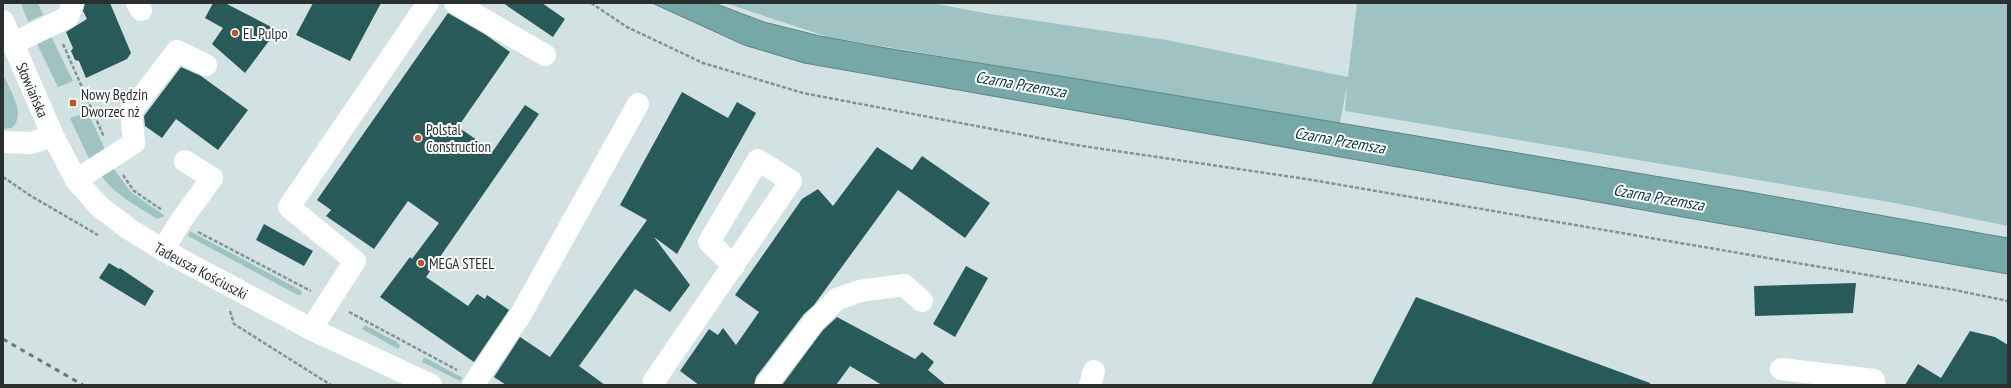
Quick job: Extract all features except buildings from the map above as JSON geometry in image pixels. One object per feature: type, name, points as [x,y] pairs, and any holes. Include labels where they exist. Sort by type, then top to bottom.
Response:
[{"type":"street","points":[[12,44],[68,16],[73,3]]},
{"type":"street","points":[[311,329],[355,262],[289,207],[428,3]]},
{"type":"street","points":[[455,3],[545,55]]},
{"type":"street","name":"Słowiańska","points":[[3,21],[53,136]]},
{"type":"street","points":[[76,180],[134,143],[131,111],[177,51],[206,65]]},
{"type":"street","points":[[474,383],[521,314],[638,104]]},
{"type":"street","points":[[3,142],[31,143],[53,136]]},
{"type":"street","name":"Tadeusza Kościuszki","points":[[53,136],[76,180],[99,206],[129,229],[163,250],[311,329],[431,385]]},
{"type":"street","points":[[163,250],[180,222],[212,178],[185,161]]},
{"type":"street","points":[[656,385],[654,381],[734,266]]},
{"type":"street","points":[[766,385],[814,322],[837,299],[860,291],[904,285],[922,301]]},
{"type":"street","points":[[1781,369],[1874,380],[1874,385]]},
{"type":"path","points":[[592,3],[627,26],[703,63],[803,94],[1076,145],[1306,179],[1955,290],[2008,301]]},
{"type":"path","points":[[54,24],[112,156],[134,191],[180,222],[328,301],[474,383]]},
{"type":"path","points":[[229,308],[234,324],[331,385]]},
{"type":"shaded area","points":[[21,3],[38,3],[43,15],[28,22]]},
{"type":"shaded area","points":[[725,3],[932,3],[990,14],[1167,40],[1348,77],[1357,3],[2008,3],[2008,226],[1895,203],[1345,111],[1347,85],[1340,123],[828,37]]},
{"type":"shaded area","points":[[51,36],[73,81],[58,87],[36,42]]},
{"type":"shaded area","points":[[3,74],[15,101],[18,116],[12,128],[3,129]]},
{"type":"shaded area","points":[[88,112],[105,150],[90,161],[70,118]]},
{"type":"shaded area","points":[[113,168],[131,192],[165,216],[157,219],[127,200],[112,188],[101,175]]},
{"type":"shaded area","points":[[190,231],[302,291],[301,295],[298,295],[188,236]]},
{"type":"shaded area","points":[[365,325],[397,342],[400,346],[398,349],[362,329]]},
{"type":"shaded area","points":[[424,357],[463,378],[460,381],[422,362]]},
{"type":"water","name":"Czarna Przemsza","points":[[652,3],[714,3],[764,22],[820,36],[886,48],[1744,191],[2008,238],[2008,274],[804,63],[744,45]]},
{"type":"railway","points":[[3,339],[83,385]]},
{"type":"place","name":"EL Pulpo","points":[[235,33]]},
{"type":"place","name":"Nowy Będzin Dworzec nż","points":[[73,103]]},
{"type":"place","name":"Polstal Construction","points":[[418,138]]},
{"type":"place","name":"MEGA STEEL","points":[[421,263]]}]
